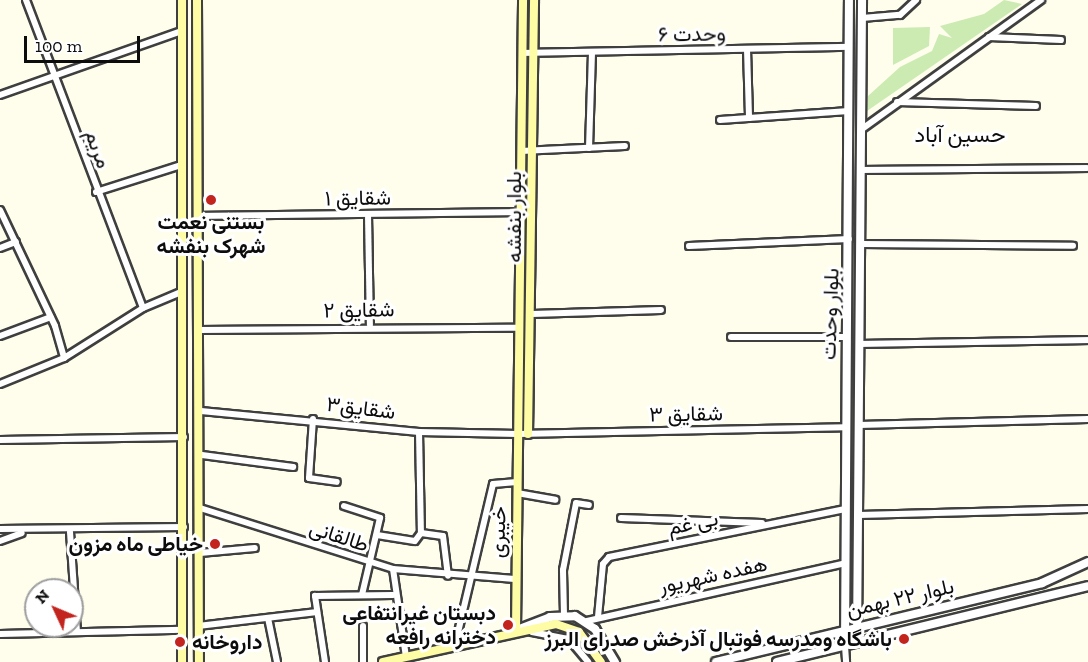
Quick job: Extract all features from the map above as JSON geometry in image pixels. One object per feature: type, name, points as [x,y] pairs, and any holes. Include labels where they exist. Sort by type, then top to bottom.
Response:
[{"type":"main road","points":[[182,0],[181,292],[184,414],[182,662]]},
{"type":"main road","points":[[197,0],[197,216],[202,414],[199,662]]},
{"type":"main road","name":"بلوار بنفشه","points":[[518,434],[523,0]]},
{"type":"main road","name":"بلوار بنفشه","points":[[528,434],[532,314],[534,0]]},
{"type":"main road","points":[[182,119],[190,124],[197,119]]},
{"type":"main road","points":[[182,142],[190,137],[197,142]]},
{"type":"main road","points":[[518,371],[524,376],[530,372]]},
{"type":"main road","points":[[518,390],[523,385],[529,390]]},
{"type":"main road","points":[[184,414],[202,414]]},
{"type":"main road","points":[[184,433],[191,425],[202,430]]},
{"type":"main road","name":"خیبری","points":[[516,630],[518,434]]},
{"type":"main road","points":[[383,662],[516,630],[571,627],[601,662]]},
{"type":"street","name":"مریم","points":[[26,0],[52,77],[143,308]]},
{"type":"street","name":"بلوار وحدت","points":[[845,646],[845,427],[850,238],[849,0]]},
{"type":"street","name":"بلوار وحدت","points":[[857,643],[862,264],[862,0]]},
{"type":"street","points":[[862,18],[900,15],[916,0]]},
{"type":"street","points":[[862,129],[896,102],[1041,0]]},
{"type":"street","points":[[0,95],[182,31]]},
{"type":"street","points":[[988,36],[1061,40]]},
{"type":"street","name":"وحدت ۶","points":[[523,53],[849,47]]},
{"type":"street","points":[[747,49],[749,118]]},
{"type":"street","points":[[589,148],[592,52]]},
{"type":"street","points":[[896,102],[1036,106]]},
{"type":"street","points":[[720,120],[849,111]]},
{"type":"street","points":[[521,151],[626,146]]},
{"type":"street","points":[[96,192],[182,165]]},
{"type":"street","points":[[862,170],[1087,168]]},
{"type":"street","points":[[0,210],[51,317],[64,358]]},
{"type":"street","name":"شقایق ۱","points":[[197,216],[520,212]]},
{"type":"street","points":[[368,215],[370,325]]},
{"type":"street","points":[[689,246],[850,238]]},
{"type":"street","points":[[0,248],[16,242]]},
{"type":"street","points":[[862,244],[1073,246]]},
{"type":"street","points":[[849,263],[862,264]]},
{"type":"street","points":[[0,384],[64,358],[143,308],[181,292]]},
{"type":"street","points":[[532,314],[661,310]]},
{"type":"street","points":[[0,336],[51,317]]},
{"type":"street","name":"شقایق ۲","points":[[199,330],[370,325],[519,328]]},
{"type":"street","points":[[731,337],[847,337]]},
{"type":"street","points":[[861,344],[1088,340]]},
{"type":"street","name":"شقایق۳","points":[[202,414],[313,419],[419,432],[518,434]]},
{"type":"street","points":[[313,419],[309,478],[337,482]]},
{"type":"street","points":[[859,425],[1088,419]]},
{"type":"street","name":"شقایق ۳","points":[[518,434],[845,427]]},
{"type":"street","points":[[377,535],[415,542],[421,532],[419,432]]},
{"type":"street","points":[[0,440],[184,433]]},
{"type":"street","points":[[202,455],[293,467]]},
{"type":"street","points":[[454,645],[496,481],[517,482]]},
{"type":"street","points":[[517,493],[555,500]]},
{"type":"street","points":[[564,615],[563,570],[576,503],[589,506]]},
{"type":"street","points":[[344,506],[380,516],[362,595]]},
{"type":"street","name":"طالقانی","points":[[200,508],[393,569],[471,578],[515,579]]},
{"type":"street","name":"بی غم","points":[[598,617],[603,564],[609,557],[846,509]]},
{"type":"street","points":[[859,515],[1088,509]]},
{"type":"street","points":[[621,518],[771,524]]},
{"type":"street","points":[[0,529],[23,533],[184,527]]},
{"type":"street","points":[[70,532],[73,578]]},
{"type":"street","points":[[421,532],[444,537],[448,576]]},
{"type":"street","points":[[0,541],[23,533]]},
{"type":"street","points":[[200,553],[255,548]]},
{"type":"street","name":"بلوار ۲۲ بهمن","points":[[716,662],[857,626],[1042,584],[1088,562]]},
{"type":"street","name":"هفده شهریور","points":[[587,621],[846,563]]},
{"type":"street","points":[[393,569],[393,595],[406,657]]},
{"type":"street","name":"بلوار ۲۲ بهمن","points":[[777,662],[1088,586]]},
{"type":"street","points":[[325,662],[315,596],[393,595]]},
{"type":"street","points":[[845,607],[850,611],[857,606]]},
{"type":"street","points":[[198,626],[317,612]]},
{"type":"street","points":[[516,630],[564,615],[587,621],[615,662]]},
{"type":"street","points":[[268,618],[277,662]]},
{"type":"street","points":[[363,626],[363,662]]},
{"type":"street","points":[[84,632],[183,630]]},
{"type":"street","points":[[516,630],[559,634],[588,662]]},
{"type":"street","points":[[0,634],[24,633]]},
{"type":"street","points":[[845,646],[846,662]]},
{"type":"green space","points":[[1004,0],[1022,4],[867,111],[868,96],[900,67],[932,51],[939,34],[952,38],[940,26],[984,14]]},
{"type":"green space","points":[[930,27],[929,46],[893,65],[893,28]]},
{"type":"place","name":"بستنی نعمت شهرک بنفشه","points":[[211,200]]},
{"type":"place","name":"خیاطی ماه مزون","points":[[215,544]]},
{"type":"place","name":"دبستان غیرانتفاعی دخترانه رافعه","points":[[508,625]]},
{"type":"place","name":"باشگاه ومدرسه فوتبال آذرخش صدرای البرز","points":[[904,639]]},
{"type":"place","name":"داروخانه","points":[[180,642]]},
{"type":"district","name":"حسین آباد","points":[[960,135]]}]
